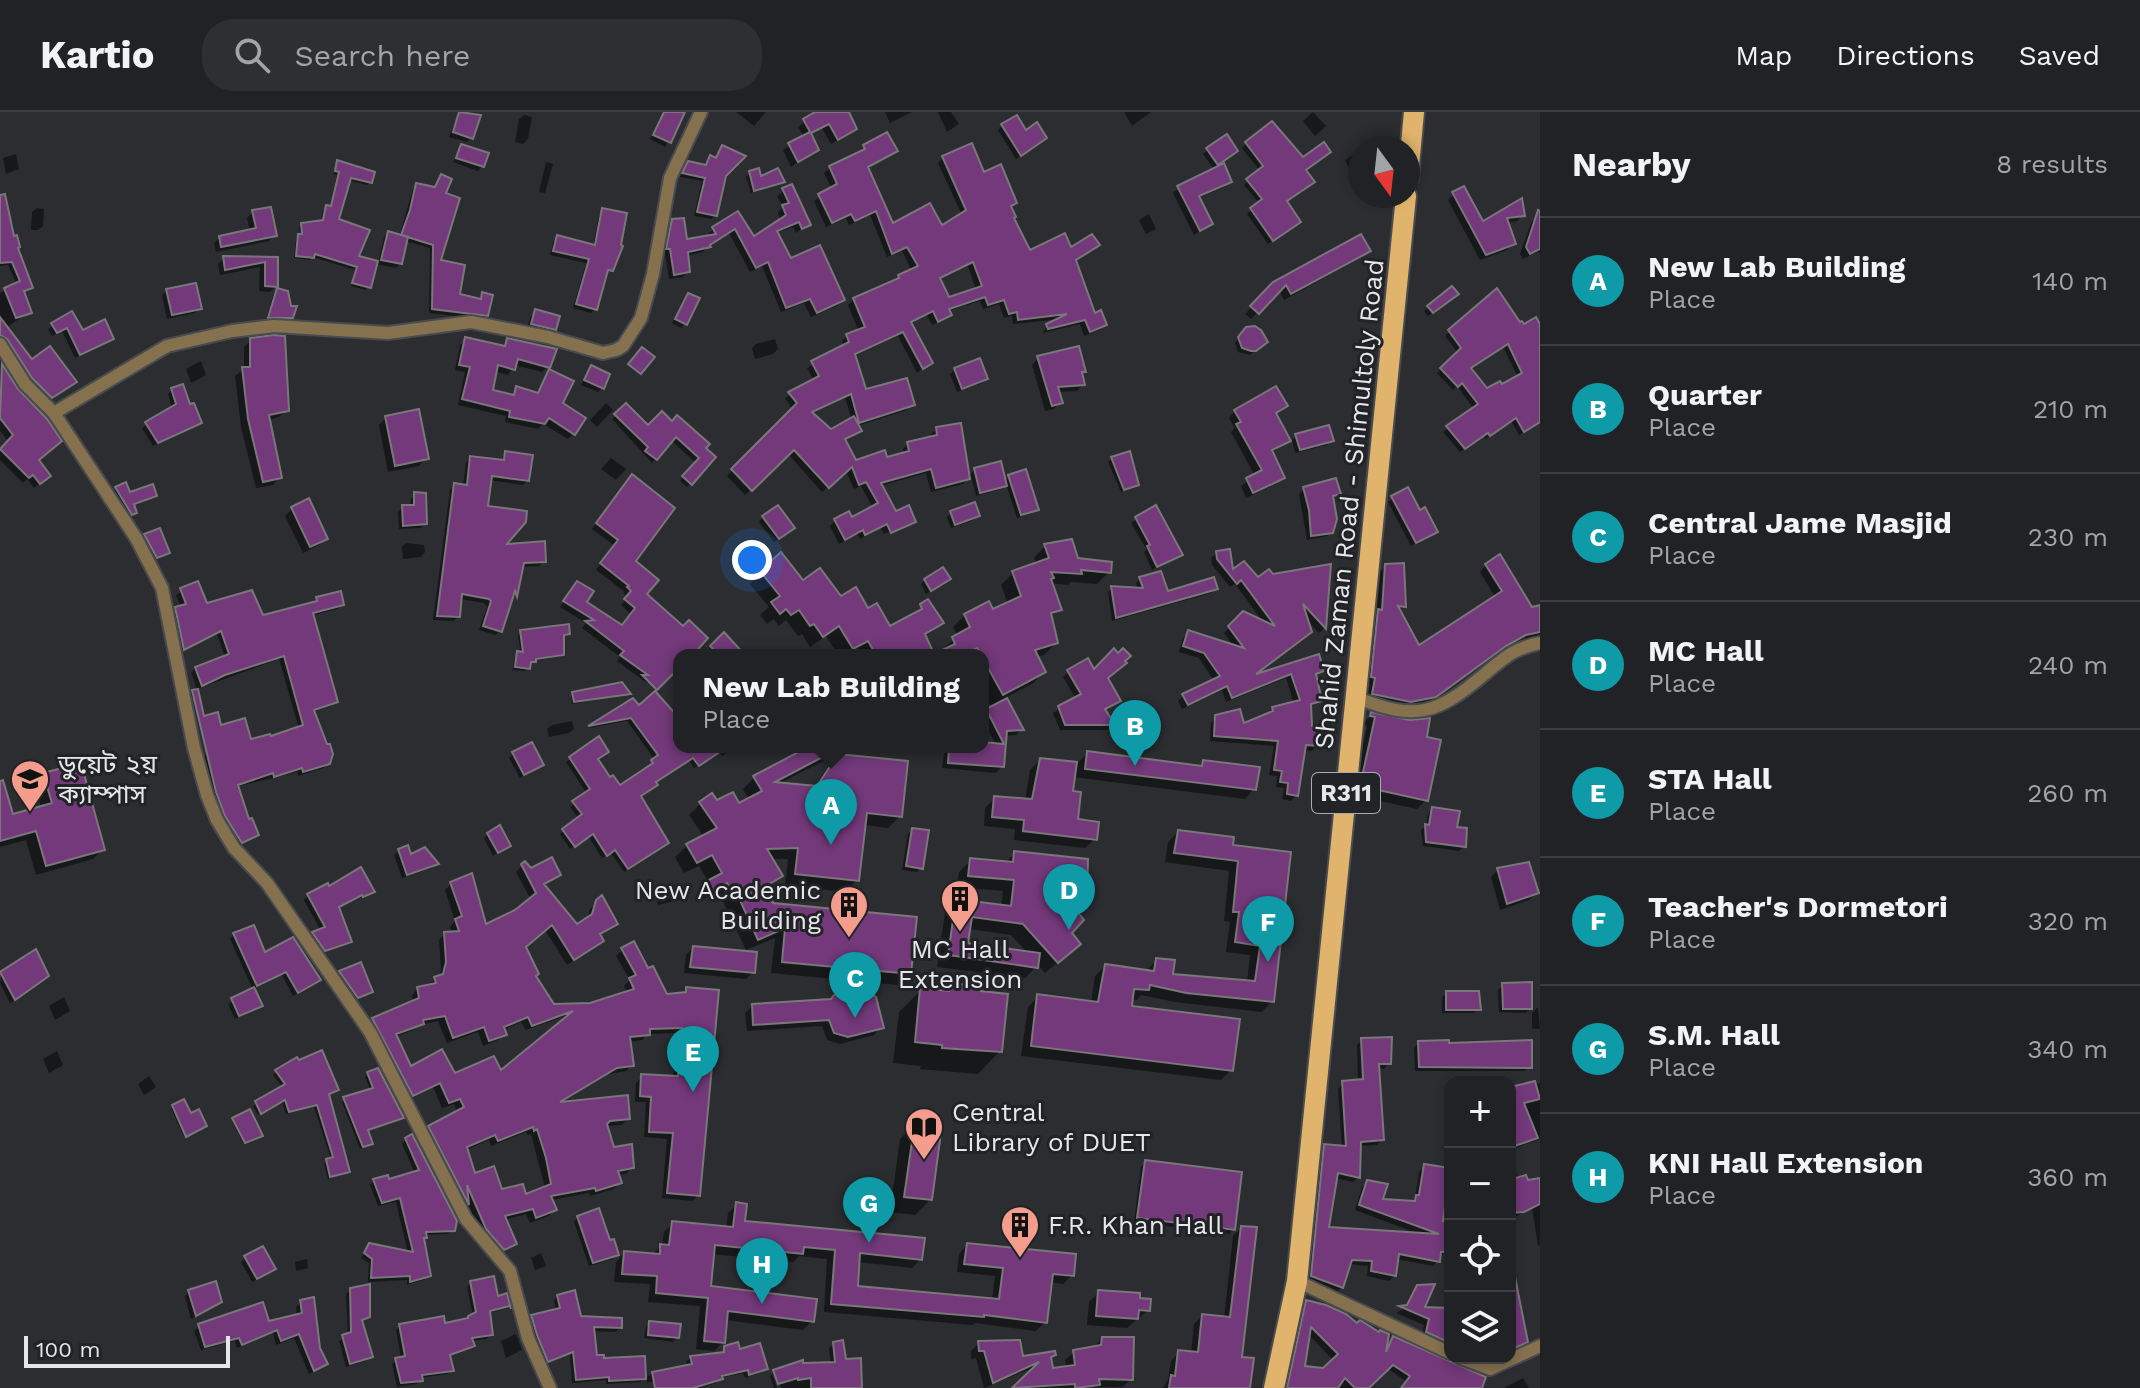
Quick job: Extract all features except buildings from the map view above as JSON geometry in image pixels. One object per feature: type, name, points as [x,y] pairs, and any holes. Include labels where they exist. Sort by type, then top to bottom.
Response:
[{"type":"main road","points":[[1412,136],[1414,112]]},
{"type":"main road","name":"Shahid Zaman Road - Shimultoly Road","points":[[1274,1388],[1297,1281],[1405,208]]},
{"type":"street","points":[[54,413],[167,346],[232,331],[274,326],[388,333],[471,322],[548,337],[603,353],[616,350],[623,346],[641,318],[653,274],[670,178],[701,112]]},
{"type":"street","points":[[0,344],[25,384],[54,413],[136,538],[162,588],[194,748],[217,820],[234,848],[267,883],[370,1032],[466,1219],[510,1271],[528,1338],[550,1388]]},
{"type":"street","points":[[1355,697],[1386,710],[1410,712],[1431,709],[1457,697],[1510,652],[1540,643]]},
{"type":"street","points":[[1297,1281],[1444,1350]]},
{"type":"street","points":[[1516,1357],[1540,1346]]},
{"type":"street","points":[[1477,1364],[1490,1369],[1501,1364]]},
{"type":"place","name":"Quarter","points":[[1135,766]]},
{"type":"place","name":"ডুয়েট ২য় ক্যাম্পাস","points":[[30,813]]},
{"type":"place","name":"New Lab Building","points":[[831,845]]},
{"type":"place","name":"MC Hall","points":[[1069,930]]},
{"type":"place","name":"MC Hall Extension","points":[[960,933]]},
{"type":"place","name":"New Academic Building","points":[[849,939]]},
{"type":"place","name":"Teacher's Dormetori","points":[[1268,962]]},
{"type":"place","name":"Central Jame Masjid","points":[[855,1018]]},
{"type":"place","name":"STA Hall","points":[[693,1092]]},
{"type":"place","name":"Central Library of DUET","points":[[924,1161]]},
{"type":"place","name":"S.M. Hall","points":[[869,1243]]},
{"type":"place","name":"F.R. Khan Hall","points":[[1020,1259]]},
{"type":"place","name":"KNI Hall Extension","points":[[762,1304]]}]
